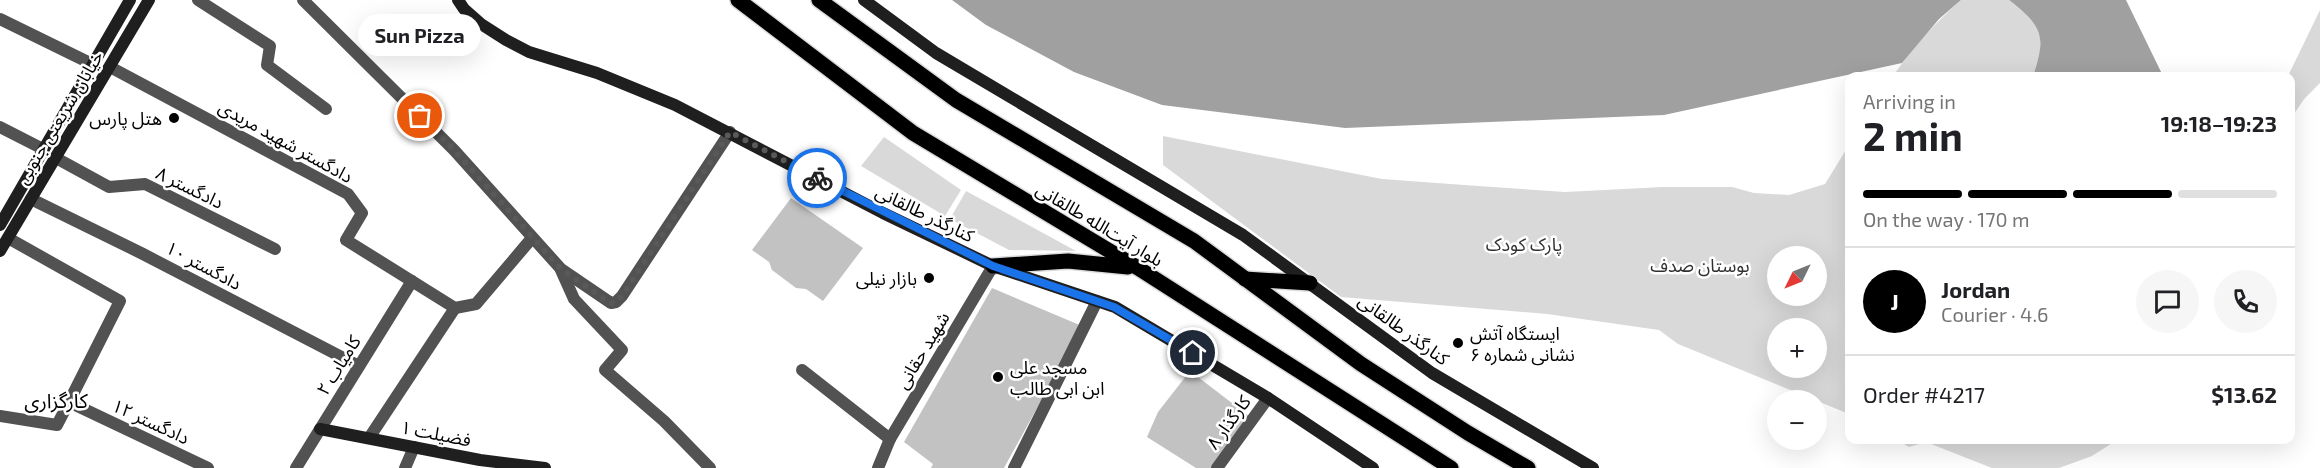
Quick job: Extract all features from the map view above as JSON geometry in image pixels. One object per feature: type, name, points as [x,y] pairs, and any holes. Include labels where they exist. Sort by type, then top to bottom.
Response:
[{"type":"main road","name":"بلوار آیت‌الله طالقانی","points":[[738,0],[913,133],[1138,268],[1451,468]]},
{"type":"main road","name":"بلوار آیت‌الله طالقانی","points":[[819,0],[956,100],[1179,232],[1361,364],[1468,433],[1528,468]]},
{"type":"main road","points":[[993,266],[1068,261],[1138,268]]},
{"type":"main road","points":[[1245,279],[1310,283]]},
{"type":"street","name":"خیابان شریعتی جنوبی","points":[[0,225],[130,0]]},
{"type":"street","name":"خیابان شریعتی جنوبی","points":[[0,252],[149,0]]},
{"type":"street","points":[[198,0],[270,46],[267,65],[326,109]]},
{"type":"street","points":[[303,0],[454,150],[561,269],[610,303],[616,303],[622,296],[730,132]]},
{"type":"street","name":"کنارگذر طالقانی","points":[[458,0],[464,9],[481,24],[530,52],[597,73],[675,105],[883,213],[993,266],[1114,307],[1268,398],[1371,468]]},
{"type":"street","name":"کنارگذر طالقانی","points":[[864,0],[936,53],[1243,235],[1432,373],[1593,468]]},
{"type":"street","points":[[0,19],[92,64]]},
{"type":"street","name":"دادگستر شهید مریدی","points":[[110,67],[348,194],[362,213],[346,240],[455,308]]},
{"type":"street","points":[[0,127],[43,149]]},
{"type":"street","name":"دادگستر ۸","points":[[56,158],[109,187],[145,184],[275,249]]},
{"type":"street","name":"دادگستر ۱۰","points":[[31,198],[359,366]]},
{"type":"street","points":[[0,416],[57,425],[120,301],[8,238]]},
{"type":"street","points":[[369,438],[455,308],[476,304],[532,238]]},
{"type":"street","name":"شهید حقانی","points":[[878,468],[890,439],[993,266]]},
{"type":"street","points":[[561,269],[574,299],[622,350],[605,370],[664,421],[710,468]]},
{"type":"street","name":"کامیاب ۲","points":[[296,468],[412,281]]},
{"type":"street","points":[[1014,468],[1097,301]]},
{"type":"street","points":[[802,370],[890,439]]},
{"type":"street","name":"کارگذار ۸","points":[[1217,468],[1268,398]]},
{"type":"street","name":"دادگستر ۱۲","points":[[69,402],[208,468]]},
{"type":"street","name":"فضیلت ۱","points":[[320,429],[480,460],[545,468]]},
{"type":"street","points":[[405,468],[414,447]]},
{"type":"green space","points":[[1961,0],[2009,0],[2030,17],[2040,30],[2040,54],[2034,72],[1896,72],[1924,36]]},
{"type":"green space","points":[[2320,10],[2320,83],[2295,112],[2295,72],[2290,72]]},
{"type":"green space","name":"بوستان صدف","points":[[1163,136],[1382,179],[1565,192],[1663,187],[1732,187],[1754,193],[1789,195],[1825,184],[1845,152],[1845,412],[1827,405],[1827,390],[1790,390],[1678,344],[1659,330],[1547,314],[1341,297],[1163,165]]},
{"type":"green space","points":[[884,137],[961,190],[945,216],[861,166]]},
{"type":"green space","points":[[966,191],[1076,251],[1009,250],[950,219]]},
{"type":"green space","points":[[1904,444],[1919,444],[1909,447]]},
{"type":"green space","points":[[1931,444],[2111,444],[2092,456],[2059,468],[1992,468]]},
{"type":"shaded area","points":[[952,0],[1961,0],[1939,19],[1902,63],[1861,72],[1845,72],[1845,75],[1664,115],[1345,128],[1162,105],[1074,72],[986,25]]},
{"type":"shaded area","points":[[2009,0],[2126,0],[2161,72],[2034,72],[2040,41],[2039,32],[2029,17]]},
{"type":"building","points":[[791,198],[863,248],[823,301],[806,289],[796,288],[772,270],[769,262],[752,250]]},
{"type":"building","name":"مسجد علی ابن ابی طالب","points":[[992,288],[1082,326],[1004,468],[931,468],[933,464],[904,442]]},
{"type":"building","points":[[1190,371],[1249,416],[1211,468],[1196,468],[1147,437],[1158,412]]},
{"type":"way so far","points":[[420,116],[454,150],[561,269],[610,303],[616,303],[622,296],[730,132],[817,178]]},
{"type":"place","name":"Sun Pizza","points":[[420,116]]},
{"type":"place","name":"هتل پارس","points":[[174,118]]},
{"type":"place","name":"بازار نیلی","points":[[929,278]]},
{"type":"place","name":"ایستگاه آتش نشانی شماره ۶","points":[[1458,343]]},
{"type":"place","name":"مسجد علی ابن ابی طالب","points":[[998,377]]},
{"type":"district","name":"کارگزاری","points":[[56,400]]},
{"type":"route","points":[[817,178],[993,266],[1114,307],[1193,353]]},
{"type":"park label","name":"پارک کودک","points":[[1524,244]]}]
